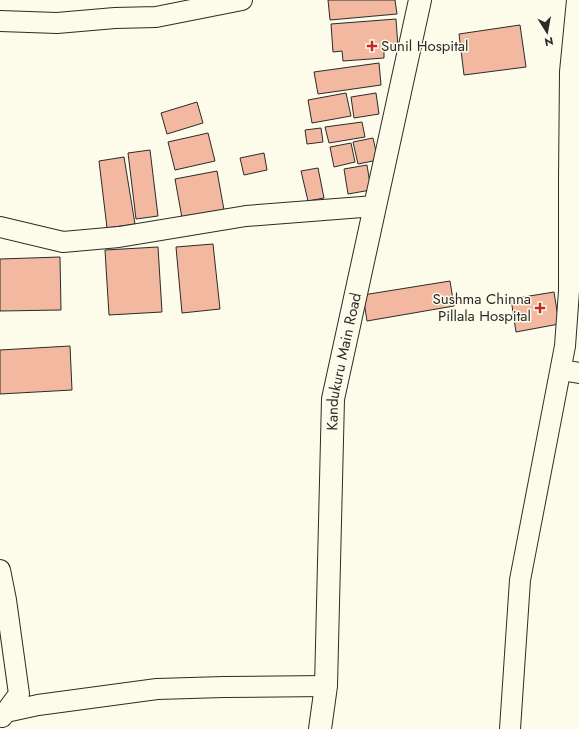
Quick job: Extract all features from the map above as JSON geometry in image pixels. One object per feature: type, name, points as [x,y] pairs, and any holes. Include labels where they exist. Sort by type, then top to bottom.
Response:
[{"type":"main road","name":"Kandukuru Main Road","points":[[320,729],[326,686],[333,399],[420,0]]},
{"type":"street","points":[[0,21],[57,24],[115,18],[156,17],[242,0]]},
{"type":"street","points":[[510,729],[520,580],[570,372],[565,346],[569,290],[568,179],[575,72],[577,0]]},
{"type":"street","points":[[0,227],[64,242],[119,237],[246,216],[375,206]]},
{"type":"street","points":[[0,570],[6,600],[19,694],[3,716]]},
{"type":"street","points":[[3,716],[38,705],[157,689],[232,686],[326,686]]},
{"type":"building","points":[[328,0],[395,0],[397,14],[330,20]]},
{"type":"building","points":[[396,19],[398,47],[384,48],[384,58],[343,61],[342,51],[333,52],[331,24]]},
{"type":"building","points":[[520,25],[526,67],[464,75],[459,34]]},
{"type":"building","points":[[379,63],[381,85],[318,94],[314,72]]},
{"type":"building","points":[[346,93],[351,116],[312,123],[308,100]]},
{"type":"building","points":[[376,93],[379,114],[354,118],[351,97]]},
{"type":"building","points":[[197,102],[203,123],[167,134],[161,113]]},
{"type":"building","points":[[362,122],[365,137],[329,143],[325,127]]},
{"type":"building","points":[[321,128],[323,142],[307,144],[305,130]]},
{"type":"building","points":[[208,133],[215,161],[175,170],[168,142]]},
{"type":"building","points":[[373,138],[378,160],[358,164],[353,142]]},
{"type":"building","points":[[351,143],[355,162],[334,167],[330,147]]},
{"type":"building","points":[[150,150],[158,216],[136,219],[128,153]]},
{"type":"building","points":[[264,153],[267,170],[244,175],[240,158]]},
{"type":"building","points":[[124,157],[135,224],[107,228],[99,161]]},
{"type":"building","points":[[367,165],[371,190],[348,194],[344,169]]},
{"type":"building","points":[[318,168],[324,198],[308,201],[301,171]]},
{"type":"building","points":[[217,171],[224,210],[182,218],[175,179]]},
{"type":"building","points":[[213,244],[220,309],[182,313],[176,247]]},
{"type":"building","points":[[158,247],[162,312],[109,315],[105,250]]},
{"type":"building","points":[[60,257],[61,310],[0,311],[0,259]]},
{"type":"building","points":[[450,281],[454,306],[367,321],[363,295]]},
{"type":"building","points":[[554,292],[559,324],[516,332],[511,299]]},
{"type":"building","points":[[70,346],[72,390],[0,394],[0,350]]},
{"type":"place","name":"Sunil Hospital","points":[[372,46]]},
{"type":"place","name":"Sushma Chinna Pillala Hospital","points":[[540,308]]}]
